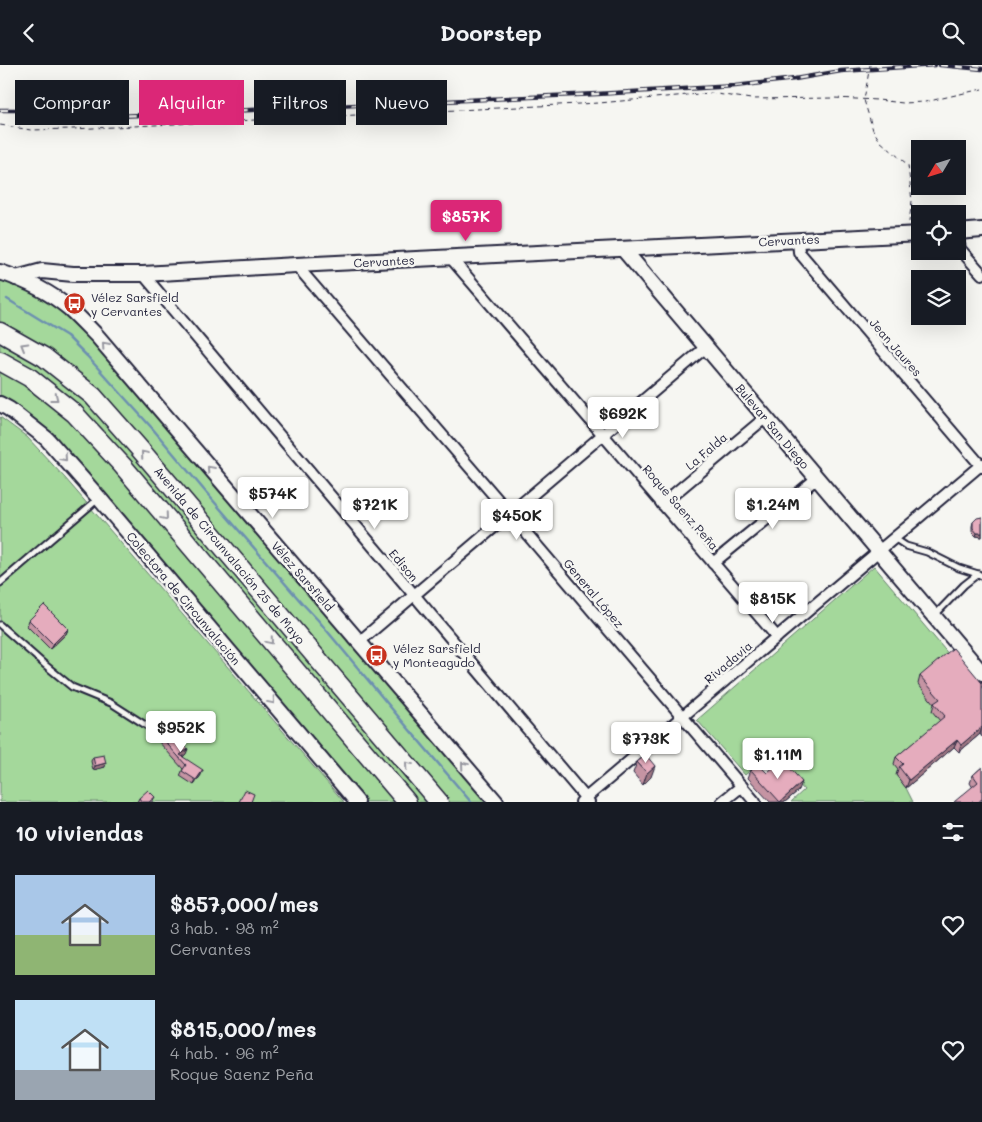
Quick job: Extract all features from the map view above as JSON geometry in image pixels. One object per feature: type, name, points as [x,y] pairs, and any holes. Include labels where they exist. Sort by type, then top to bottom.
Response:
[{"type":"highway","name":"Avenida de Circunvalación 25 de Mayo","points":[[0,332],[44,357],[92,396],[138,447],[439,802]]},
{"type":"highway","name":"Avenida de Circunvalación 25 de Mayo","points":[[0,361],[29,377],[74,413],[122,465],[407,802]]},
{"type":"street","points":[[966,231],[982,230]]},
{"type":"street","name":"Cervantes","points":[[16,278],[42,271],[74,274],[143,275],[296,265],[911,235]]},
{"type":"street","name":"Jean Jaures","points":[[798,240],[799,253],[982,465]]},
{"type":"street","name":"Bulevar San Diego","points":[[623,249],[982,673]]},
{"type":"street","points":[[966,256],[982,274]]},
{"type":"street","name":"Roque Saenz Peña","points":[[450,257],[777,637]]},
{"type":"street","name":"General López","points":[[296,265],[510,513],[755,802]]},
{"type":"street","points":[[0,272],[16,278]]},
{"type":"street","name":"Edison","points":[[143,275],[414,595],[585,801]]},
{"type":"street","name":"Vélez Sarsfield","points":[[16,278],[46,293],[70,309],[98,337],[496,802]]},
{"type":"street","points":[[359,642],[706,347]]},
{"type":"street","name":"Colectora de Circunvalación","points":[[0,404],[47,439],[100,498],[357,802]]},
{"type":"street","name":"La Falda","points":[[662,504],[766,417]]},
{"type":"street","name":"Rivadavia","points":[[585,801],[683,716],[982,465]]},
{"type":"street","points":[[713,563],[817,478]]},
{"type":"street","points":[[722,802],[742,786]]},
{"type":"lane","points":[[0,583],[100,498]]},
{"type":"lane","points":[[894,538],[906,545],[927,552],[959,569],[980,575]]},
{"type":"lane","points":[[934,616],[964,585],[980,575]]},
{"type":"lane","points":[[0,625],[72,687],[111,703],[147,726]]},
{"type":"path","points":[[870,65],[864,99],[873,130],[880,141],[908,165],[912,201],[910,220],[905,235]]},
{"type":"path","points":[[0,125],[31,130],[82,129],[581,104],[710,93],[751,99],[834,98],[902,103],[925,102],[982,89]]},
{"type":"green space","points":[[0,272],[70,309],[496,802],[357,802],[99,498],[0,404]]},
{"type":"green space","points":[[0,417],[27,437],[65,478],[344,802],[0,802]]},
{"type":"green space","points":[[874,566],[950,656],[937,707],[948,731],[896,775],[906,788],[913,802],[791,802],[804,790],[771,752],[745,775],[697,720]]},
{"type":"building","points":[[982,517],[982,533],[977,533],[973,528],[973,522],[977,518]]},
{"type":"building","points":[[44,605],[68,629],[53,644],[29,620]]},
{"type":"building","points":[[953,648],[982,683],[982,727],[961,745],[957,740],[909,780],[899,767],[903,764],[896,757],[945,716],[934,703],[940,699],[920,676]]},
{"type":"building","points":[[169,728],[188,749],[180,755],[203,770],[196,780],[182,771],[186,765],[160,736]]},
{"type":"building","points":[[104,755],[106,763],[95,766],[93,757]]},
{"type":"building","points":[[646,755],[655,766],[647,773],[637,762]]},
{"type":"building","points":[[782,759],[802,782],[780,802],[751,770],[758,764],[767,773]]},
{"type":"building","points":[[982,767],[982,799],[978,802],[954,802],[978,782],[973,775]]},
{"type":"building","points":[[148,790],[155,797],[149,802],[142,802],[139,798]]},
{"type":"building","points":[[245,790],[254,794],[251,802],[239,802]]},
{"type":"waterway","points":[[7,299],[67,336],[87,356],[152,428],[318,620],[471,802]]},
{"type":"railway","points":[[0,110],[34,110],[119,116],[597,94],[735,86],[841,71],[935,65]]},
{"type":"railway","points":[[940,65],[982,69]]},
{"type":"place","name":"Vélez Sarsfield y Cervantes","points":[[75,304]]},
{"type":"place","name":"Vélez Sarsfield y Monteagudo","points":[[377,655]]}]
